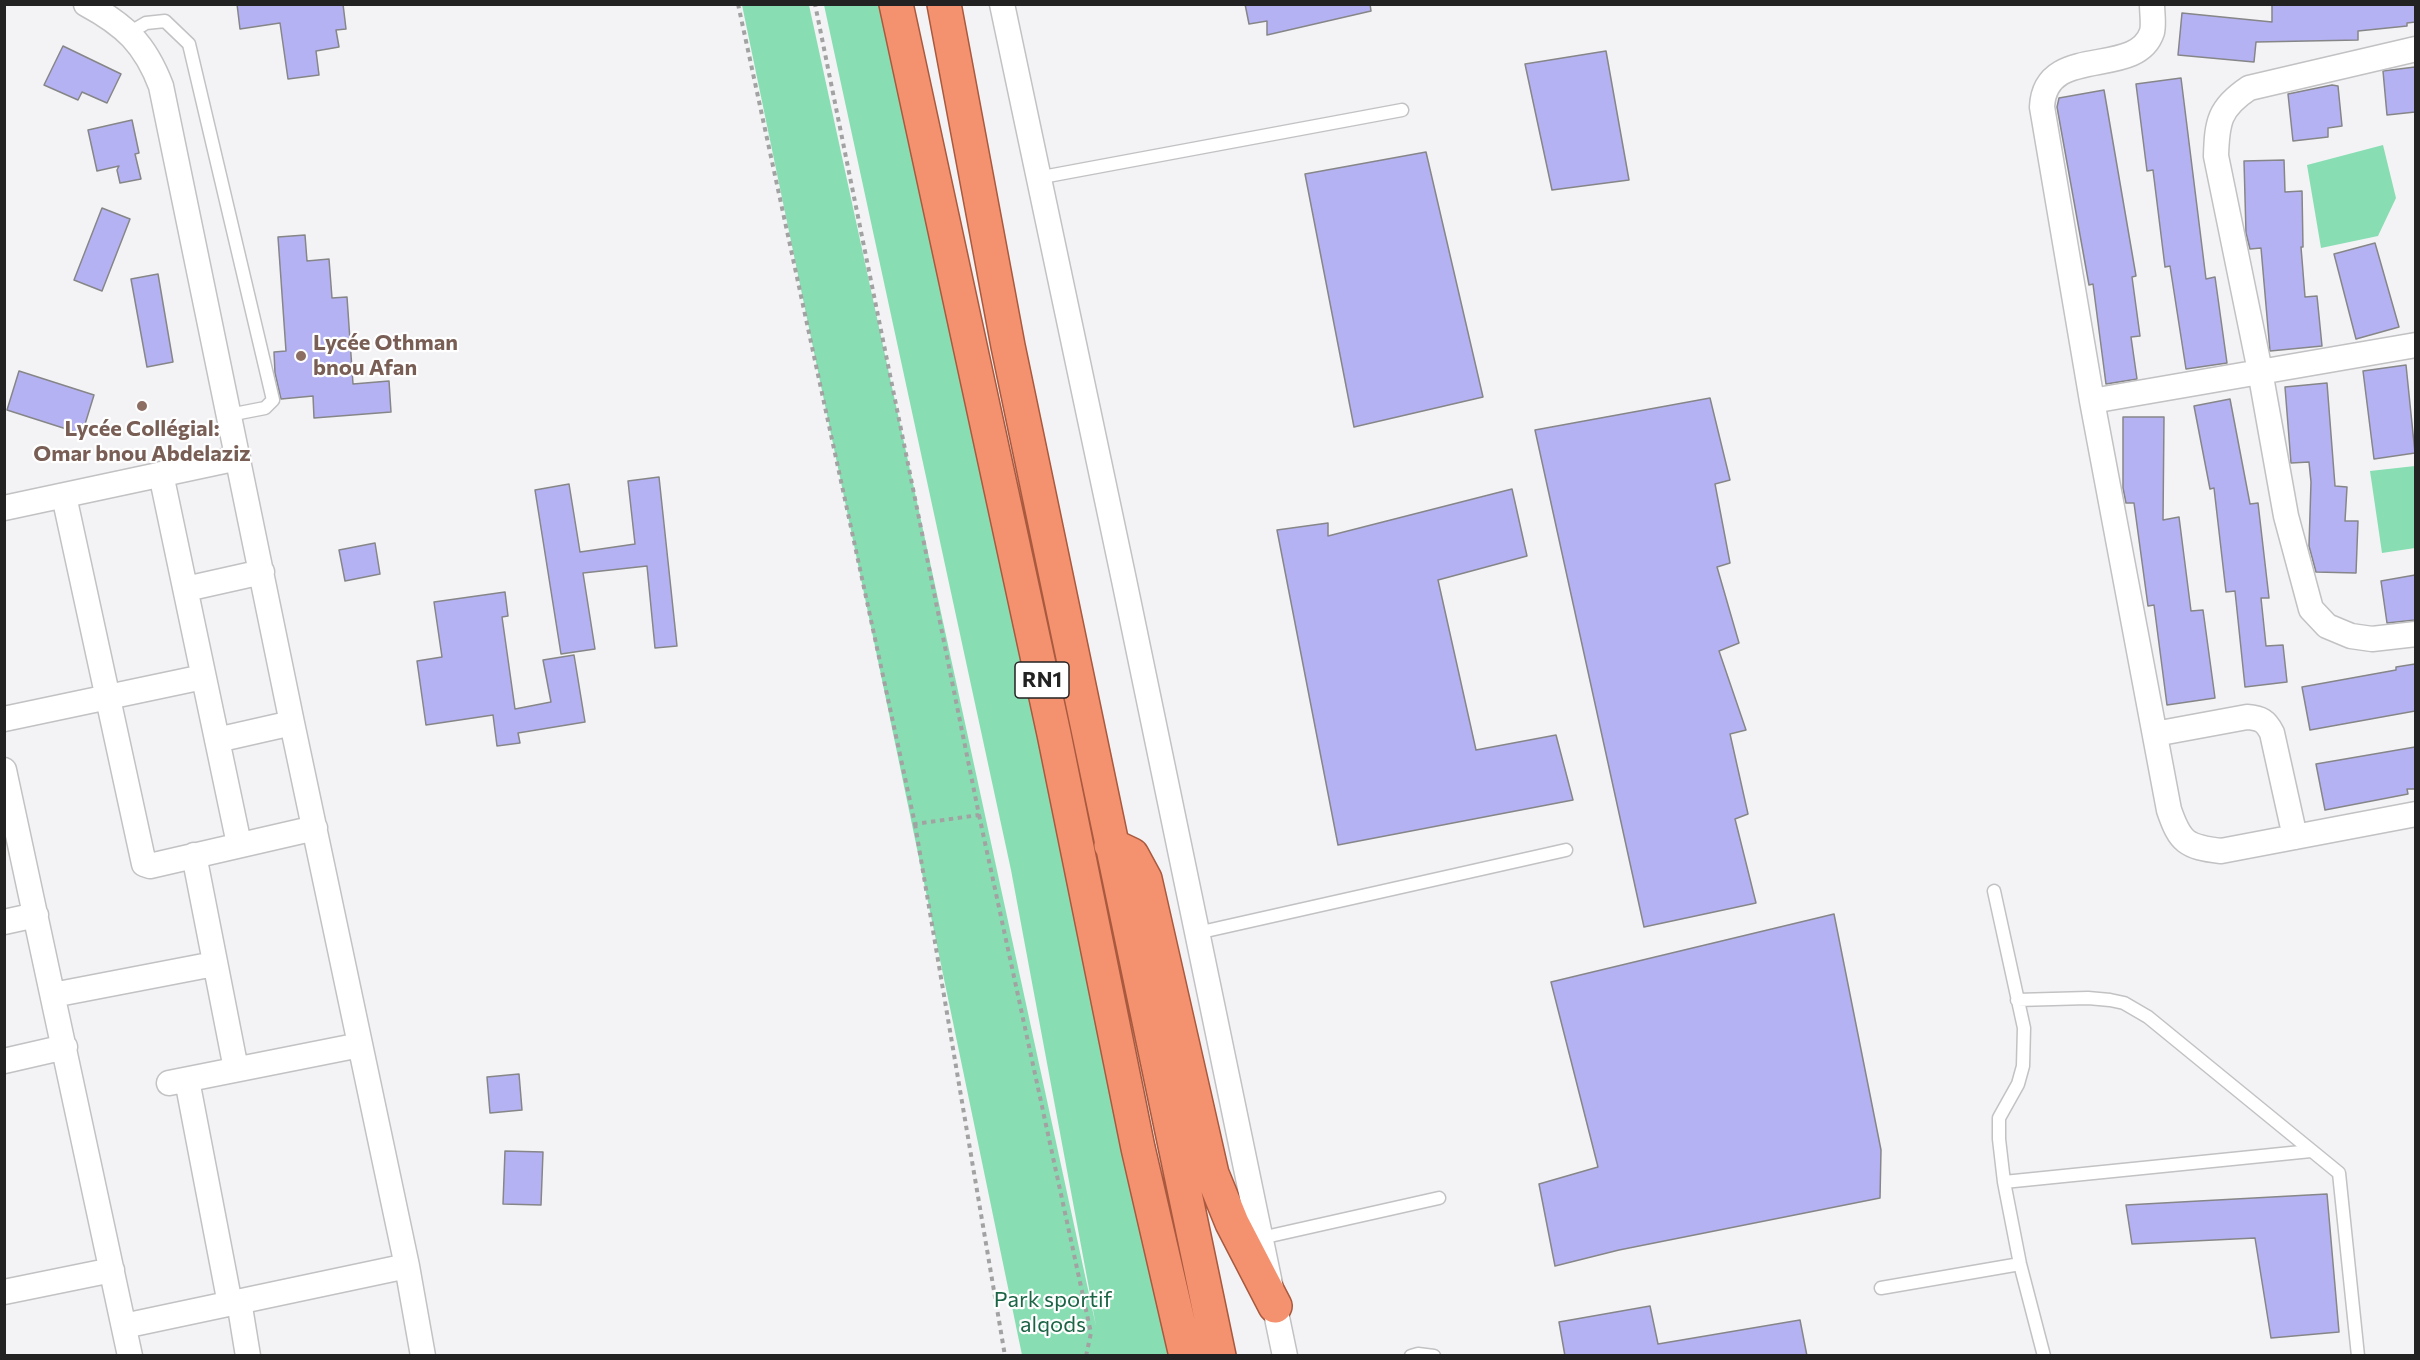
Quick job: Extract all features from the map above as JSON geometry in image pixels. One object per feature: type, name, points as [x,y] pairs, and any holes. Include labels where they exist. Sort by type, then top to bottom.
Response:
[{"type":"highway","name":"RN1","points":[[896,4],[1054,734],[1138,1148],[1186,1356]]},
{"type":"highway","name":"RN1","points":[[944,4],[1008,346],[1218,1356]]},
{"type":"highway","points":[[949,4],[952,44]]},
{"type":"highway","points":[[1111,844],[1132,855],[1145,879],[1212,1174],[1232,1223],[1275,1306]]},
{"type":"street","points":[[86,4],[106,15],[139,43],[161,86],[407,1266],[423,1356]]},
{"type":"street","points":[[1002,4],[1037,178],[1122,568],[1285,1356]]},
{"type":"street","points":[[2152,4],[2153,26],[2143,46],[2128,54],[2057,75],[2050,81],[2043,96],[2042,107],[2092,401],[2169,810],[2177,833],[2187,843],[2202,849],[2221,851],[2415,814]]},
{"type":"street","points":[[2415,49],[2248,88],[2233,99],[2223,111],[2217,129],[2216,156],[2260,371],[2286,516],[2311,609],[2327,626],[2351,636],[2372,639],[2415,634]]},
{"type":"street","points":[[2092,401],[2415,345]]},
{"type":"street","points":[[4,508],[238,458]]},
{"type":"street","points":[[161,474],[239,844]]},
{"type":"street","points":[[64,496],[144,864],[150,866],[315,828]]},
{"type":"street","points":[[186,589],[262,572]]},
{"type":"street","points":[[4,719],[203,677]]},
{"type":"street","points":[[2155,734],[2247,717],[2260,718],[2268,724],[2272,733],[2295,837]]},
{"type":"street","points":[[217,740],[292,723]]},
{"type":"street","points":[[4,770],[130,1356]]},
{"type":"street","points":[[194,855],[236,1069]]},
{"type":"street","points":[[4,922],[36,915]]},
{"type":"street","points":[[53,995],[214,964]]},
{"type":"street","points":[[248,1356],[178,1081],[360,1045]]},
{"type":"street","points":[[4,1061],[64,1047]]},
{"type":"street","points":[[124,1326],[407,1266]]},
{"type":"street","points":[[4,1292],[112,1270]]},
{"type":"lane","points":[[129,33],[146,23],[165,21],[189,44],[273,400],[265,408],[230,415]]},
{"type":"lane","points":[[1037,178],[1402,110]]},
{"type":"lane","points":[[1197,933],[1566,850]]},
{"type":"lane","points":[[1994,891],[2024,1028],[2025,1054],[2018,1084],[1999,1118],[1999,1138],[2004,1182],[2020,1264],[2044,1356]]},
{"type":"lane","points":[[2017,1000],[2088,998],[2124,1003],[2148,1017],[2340,1173],[2358,1356]]},
{"type":"lane","points":[[2004,1182],[2311,1151]]},
{"type":"lane","points":[[1261,1238],[1438,1198]]},
{"type":"lane","points":[[1881,1288],[2020,1264]]},
{"type":"lane","points":[[1411,1356],[1418,1354],[1434,1356]]},
{"type":"path","points":[[738,4],[915,824],[1005,1356]]},
{"type":"path","points":[[815,4],[979,815],[1091,1333],[1086,1356]]},
{"type":"path","points":[[915,824],[979,815]]},
{"type":"green space","name":"Park sportif alqods","points":[[742,5],[809,5],[1096,1326],[1011,870],[824,5],[883,5],[1171,1355],[1022,1355]]},
{"type":"green space","points":[[2383,145],[2396,198],[2378,236],[2321,248],[2307,165]]},
{"type":"green space","points":[[2415,466],[2415,548],[2382,553],[2370,471]]},
{"type":"building","points":[[237,4],[343,4],[346,29],[336,30],[339,47],[316,51],[319,75],[288,79],[280,23],[240,29]]},
{"type":"building","points":[[1245,4],[1370,4],[1371,11],[1267,35],[1267,21],[1249,24]]},
{"type":"building","points":[[2272,4],[2415,4],[2415,22],[2407,23],[2407,26],[2358,31],[2358,40],[2256,42],[2254,62],[2178,55],[2182,13],[2272,22]]},
{"type":"building","points":[[63,46],[121,74],[107,103],[82,92],[78,100],[44,85]]},
{"type":"building","points":[[1606,51],[1629,180],[1552,190],[1525,64]]},
{"type":"building","points":[[2415,67],[2415,112],[2387,115],[2383,71]]},
{"type":"building","points":[[2181,78],[2206,279],[2215,277],[2227,363],[2186,369],[2170,266],[2165,267],[2153,170],[2147,171],[2136,84]]},
{"type":"building","points":[[2332,85],[2338,86],[2342,126],[2328,128],[2328,137],[2293,141],[2288,94]]},
{"type":"building","points":[[2104,90],[2136,276],[2132,277],[2140,336],[2131,337],[2137,379],[2106,384],[2093,284],[2089,285],[2057,107],[2059,98]]},
{"type":"building","points":[[132,120],[139,153],[135,154],[141,179],[120,183],[117,170],[119,166],[97,171],[88,130]]},
{"type":"building","points":[[1426,152],[1483,397],[1354,427],[1305,174]]},
{"type":"building","points":[[2284,160],[2285,192],[2302,191],[2303,247],[2301,247],[2305,297],[2317,296],[2322,346],[2270,351],[2261,248],[2250,249],[2246,233],[2244,161]]},
{"type":"building","points":[[102,208],[130,219],[102,291],[74,280]]},
{"type":"building","points":[[305,235],[307,261],[329,259],[332,298],[347,297],[353,384],[389,381],[391,412],[314,418],[313,396],[281,399],[275,373],[274,352],[286,351],[278,237]]},
{"type":"building","points":[[2375,243],[2399,327],[2356,339],[2334,254]]},
{"type":"building","points":[[158,274],[173,362],[147,367],[131,279]]},
{"type":"building","points":[[2406,365],[2415,453],[2374,459],[2363,371]]},
{"type":"building","points":[[19,371],[94,395],[82,434],[7,410]]},
{"type":"building","points":[[2327,383],[2335,486],[2347,487],[2345,521],[2358,521],[2356,573],[2316,572],[2309,546],[2311,482],[2309,462],[2291,463],[2285,387]]},
{"type":"building","points":[[1710,398],[1730,480],[1715,484],[1730,563],[1717,567],[1739,643],[1719,651],[1746,730],[1730,734],[1748,814],[1735,819],[1756,903],[1644,927],[1535,430]]},
{"type":"building","points":[[2230,399],[2250,504],[2258,503],[2269,598],[2261,598],[2266,646],[2283,645],[2287,682],[2245,687],[2235,591],[2226,592],[2214,488],[2210,489],[2194,406]]},
{"type":"building","points":[[2123,417],[2164,417],[2163,520],[2179,517],[2191,611],[2203,610],[2215,698],[2167,705],[2154,605],[2148,606],[2134,503],[2126,503],[2123,488]]},
{"type":"building","points":[[659,477],[677,646],[655,648],[647,566],[583,573],[595,649],[561,654],[535,490],[569,484],[580,552],[635,544],[628,481]]},
{"type":"building","points":[[1512,489],[1527,556],[1438,580],[1476,750],[1556,735],[1573,800],[1338,845],[1277,530],[1328,523],[1328,536]]},
{"type":"building","points":[[375,543],[380,574],[345,581],[339,550]]},
{"type":"building","points":[[2415,575],[2415,620],[2387,623],[2381,581]]},
{"type":"building","points":[[505,592],[508,616],[502,617],[515,709],[551,702],[543,660],[574,655],[585,722],[518,733],[520,743],[497,746],[493,715],[426,725],[417,661],[442,657],[434,602]]},
{"type":"building","points":[[2415,664],[2415,711],[2310,730],[2302,687],[2396,670],[2396,667]]},
{"type":"building","points":[[2415,747],[2415,789],[2407,789],[2408,794],[2325,810],[2316,764]]},
{"type":"building","points":[[1834,914],[1881,1150],[1880,1198],[1619,1250],[1555,1266],[1539,1184],[1598,1167],[1551,982]]},
{"type":"building","points":[[519,1074],[522,1110],[490,1113],[487,1077]]},
{"type":"building","points":[[505,1151],[543,1152],[541,1205],[503,1204]]},
{"type":"building","points":[[2327,1194],[2339,1332],[2271,1338],[2255,1238],[2132,1244],[2126,1205]]},
{"type":"building","points":[[1650,1306],[1658,1344],[1800,1320],[1807,1356],[1565,1356],[1559,1322]]},
{"type":"place","name":"Lycée Othman bnou Afan","points":[[301,356]]},
{"type":"place","name":"Lycée Collégial: Omar bnou Abdelaziz","points":[[142,406]]}]
